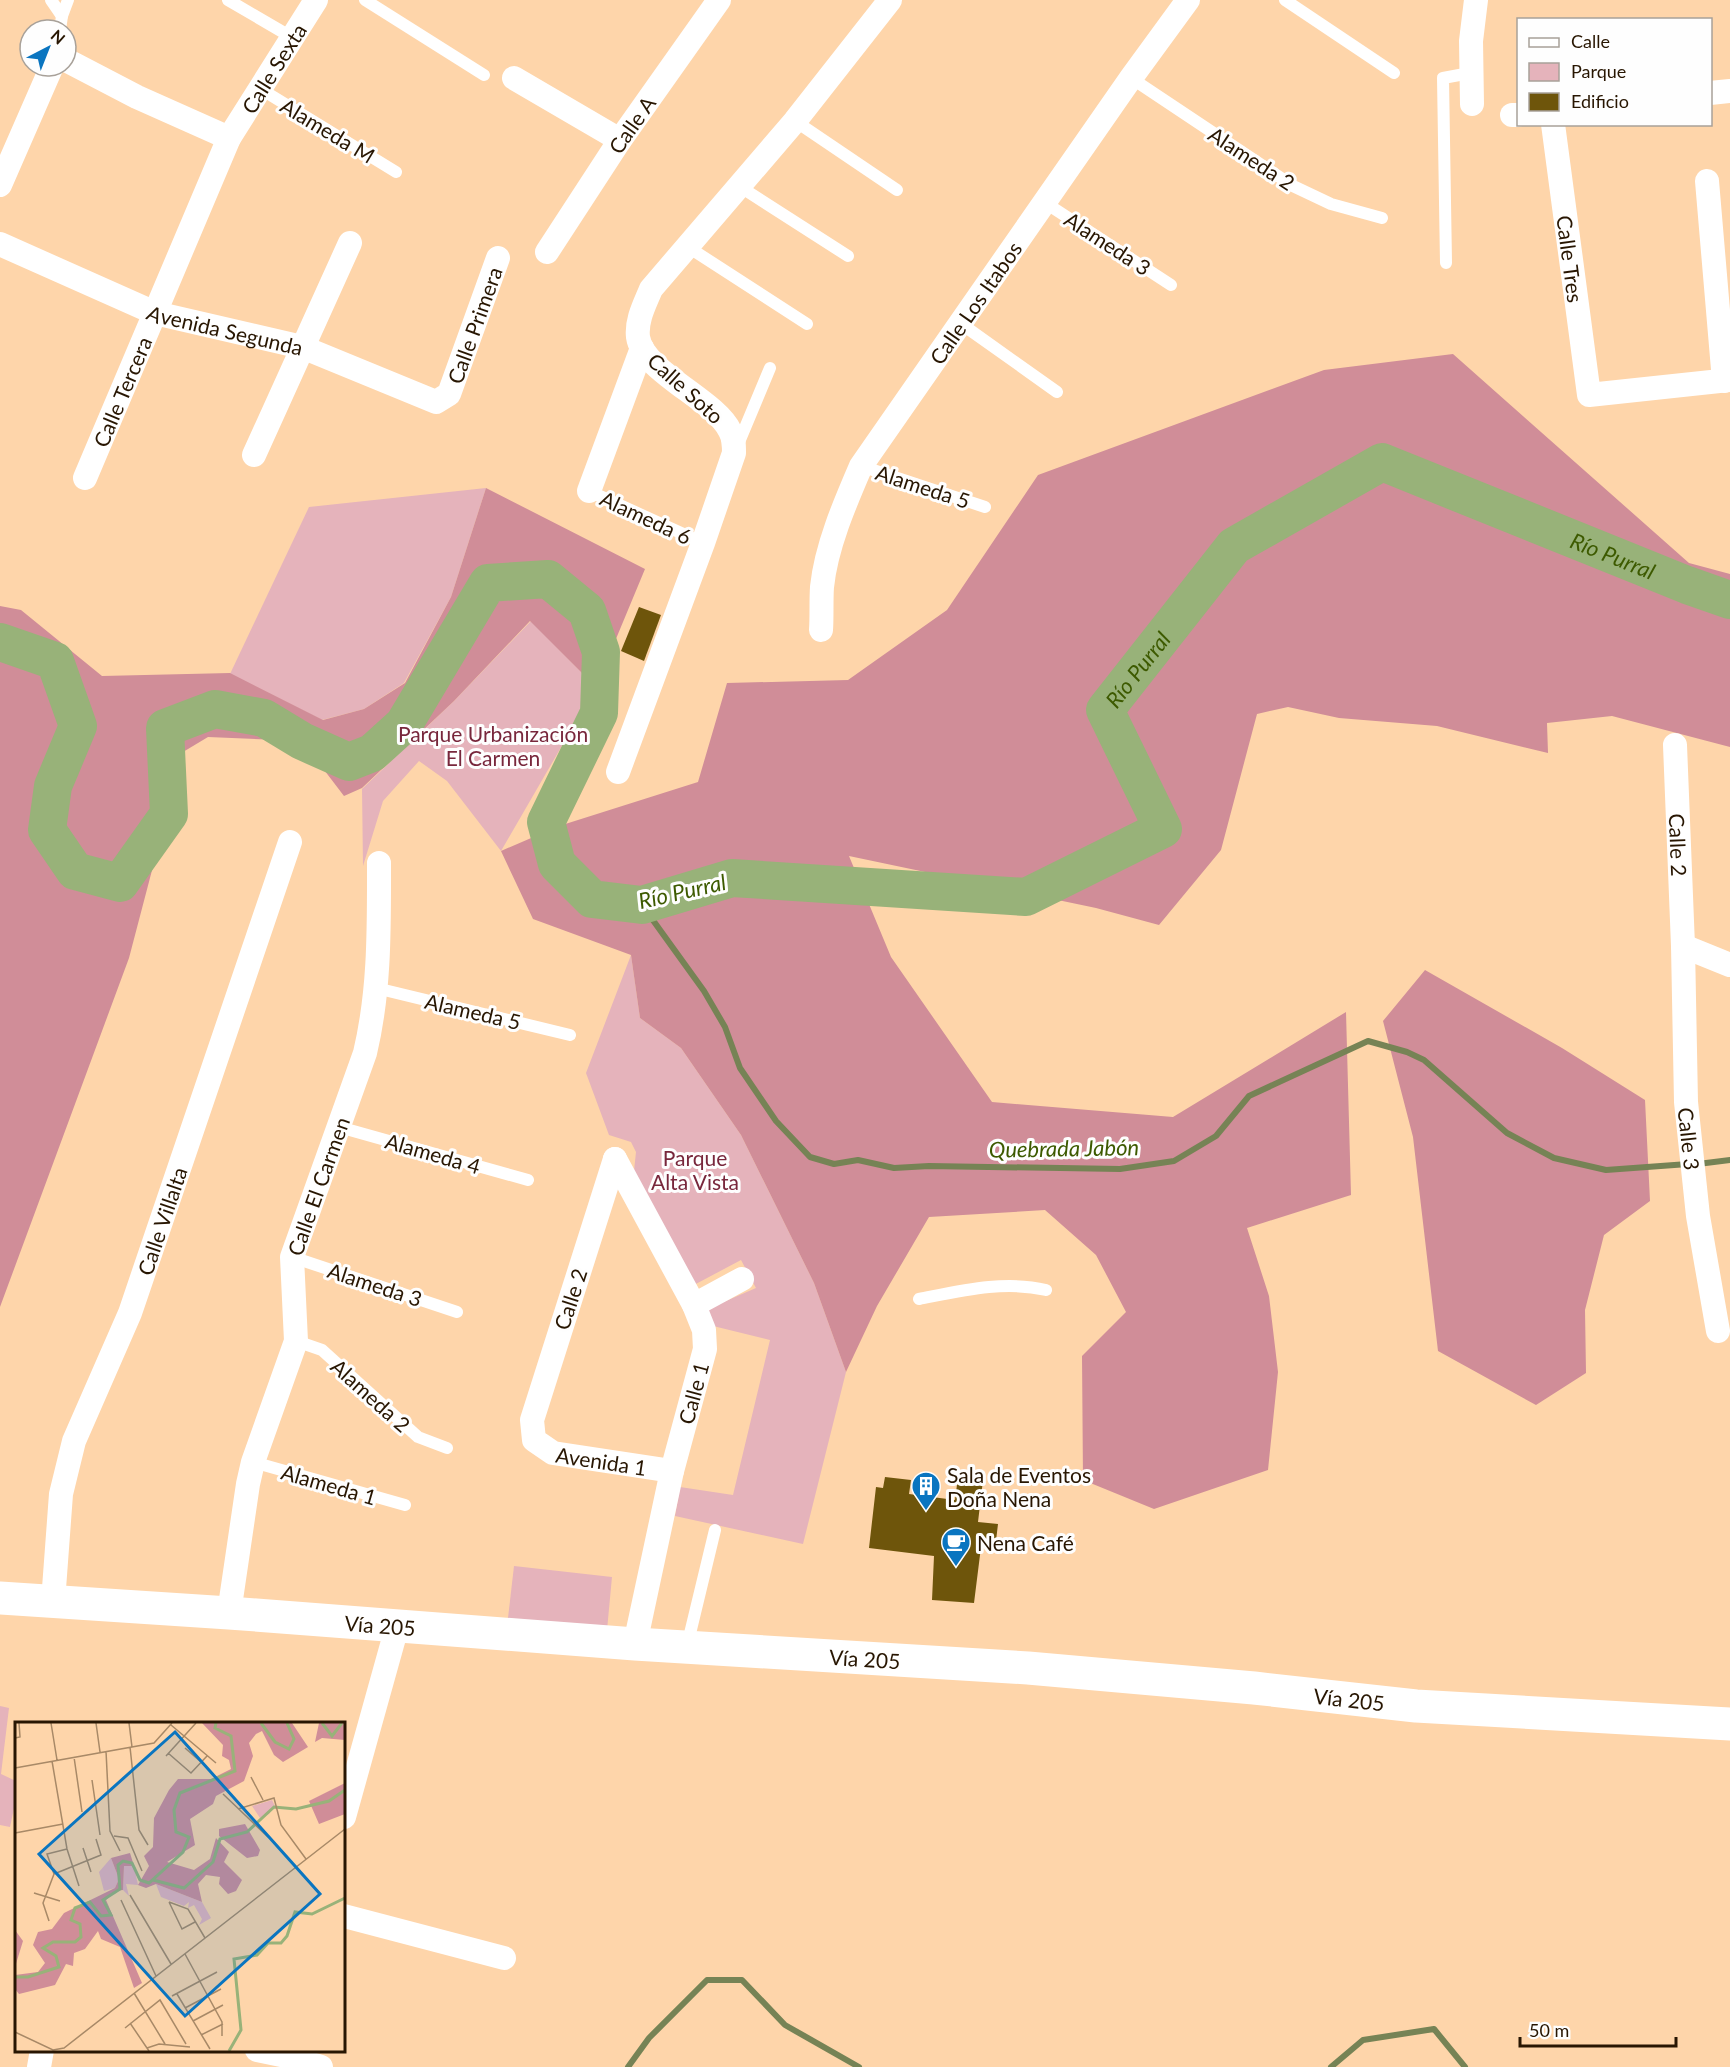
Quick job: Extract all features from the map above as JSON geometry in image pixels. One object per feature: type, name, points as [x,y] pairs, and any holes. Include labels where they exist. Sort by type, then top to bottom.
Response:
[{"type":"main road","name":"Vía 205","points":[[0,1598],[635,1644],[1028,1668],[1254,1688],[1416,1706],[1730,1724]]},
{"type":"street","name":"Calle Sexta","points":[[229,138],[316,0]]},
{"type":"street","name":"Calle A","points":[[547,252],[620,140],[719,0]]},
{"type":"street","name":"Calle Soto","points":[[734,453],[734,439],[729,428],[717,415],[655,364],[642,348],[638,337],[639,320],[651,289],[795,120],[890,0]]},
{"type":"street","name":"Calle Los Itabos","points":[[821,630],[822,586],[830,552],[842,510],[861,466],[1131,78],[1188,0]]},
{"type":"street","points":[[1472,104],[1471,41],[1476,0]]},
{"type":"street","points":[[78,66],[137,97],[229,138]]},
{"type":"street","points":[[0,186],[47,78]]},
{"type":"street","points":[[514,78],[620,140]]},
{"type":"street","points":[[1712,93],[1730,91]]},
{"type":"street","name":"Calle Tres","points":[[1553,126],[1589,395],[1727,381]]},
{"type":"street","name":"Calle Tercera","points":[[85,478],[229,138]]},
{"type":"street","points":[[1707,180],[1727,381]]},
{"type":"street","points":[[255,455],[350,243]]},
{"type":"street","name":"Avenida Segunda","points":[[0,244],[155,312],[302,347],[436,402],[449,394]]},
{"type":"street","name":"Calle Primera","points":[[449,394],[498,258]]},
{"type":"street","points":[[589,491],[642,348]]},
{"type":"street","points":[[618,772],[734,453]]},
{"type":"street","name":"Calle 2","points":[[1675,745],[1683,946]]},
{"type":"street","name":"Calle Villalta","points":[[53,1602],[61,1494],[74,1441],[130,1313],[290,842]]},
{"type":"street","name":"Calle El Carmen","points":[[229,1613],[253,1462],[296,1341],[292,1257],[365,1053],[372,1023],[379,947],[380,863]]},
{"type":"street","points":[[1683,946],[1730,965]]},
{"type":"street","name":"Calle 3","points":[[1683,946],[1686,1102],[1698,1216],[1718,1331]]},
{"type":"street","name":"Calle 2","points":[[534,1440],[532,1420],[615,1159]]},
{"type":"street","name":"Calle 1","points":[[615,1159],[694,1305],[704,1330],[705,1350],[672,1471],[635,1644]]},
{"type":"street","points":[[694,1305],[742,1279]]},
{"type":"street","name":"Avenida 1","points":[[534,1440],[553,1453],[672,1471]]},
{"type":"street","points":[[345,1812],[397,1627]]},
{"type":"street","points":[[345,1916],[504,1958]]},
{"type":"street","points":[[39,2067],[42,2052]]},
{"type":"street","points":[[264,2052],[321,2067]]},
{"type":"lane","points":[[51,0],[62,16]]},
{"type":"lane","points":[[62,16],[68,0]]},
{"type":"lane","points":[[228,0],[292,38]]},
{"type":"lane","points":[[365,0],[484,75]]},
{"type":"lane","points":[[1285,0],[1394,73]]},
{"type":"lane","points":[[1446,263],[1443,78],[1470,74]]},
{"type":"lane","name":"Alameda 2","points":[[1131,78],[1293,186],[1331,204],[1382,219]]},
{"type":"lane","name":"Alameda M","points":[[259,88],[396,172]]},
{"type":"lane","points":[[795,120],[897,190]]},
{"type":"lane","points":[[739,186],[848,256]]},
{"type":"lane","name":"Alameda 3","points":[[1044,202],[1171,285]]},
{"type":"lane","points":[[688,247],[807,324]]},
{"type":"lane","points":[[960,323],[1057,392]]},
{"type":"lane","points":[[734,453],[770,368]]},
{"type":"lane","name":"Alameda 5","points":[[861,466],[985,507]]},
{"type":"lane","name":"Alameda 6","points":[[589,491],[703,543]]},
{"type":"lane","name":"Alameda 5","points":[[376,988],[570,1035]]},
{"type":"lane","name":"Alameda 4","points":[[339,1127],[528,1180]]},
{"type":"lane","name":"Alameda 3","points":[[292,1257],[457,1312]]},
{"type":"lane","points":[[919,1299],[1011,1285],[1046,1290]]},
{"type":"lane","name":"Alameda 2","points":[[296,1341],[322,1350],[418,1437],[447,1448]]},
{"type":"lane","name":"Alameda 1","points":[[253,1462],[405,1505]]},
{"type":"lane","points":[[687,1647],[715,1530]]},
{"type":"green space","points":[[486,488],[451,597],[404,683],[364,709],[322,720],[230,674],[309,507]]},
{"type":"green space","name":"Parque Urbanización El Carmen","points":[[531,621],[596,687],[501,851],[447,781],[419,761],[383,801],[363,866],[362,789],[454,701]]},
{"type":"green space","name":"Parque Alta Vista","points":[[631,955],[640,1018],[681,1048],[741,1135],[814,1283],[846,1372],[803,1544],[675,1516],[680,1487],[733,1495],[770,1340],[709,1325],[705,1310],[756,1288],[741,1260],[692,1286],[634,1171],[636,1152],[631,1142],[609,1135],[586,1073]]},
{"type":"green space","points":[[514,1566],[612,1577],[607,1630],[508,1618]]},
{"type":"green space","points":[[0,1706],[9,1708],[1,1774],[15,1781],[15,1804],[10,1827],[0,1825]]},
{"type":"shaded area","points":[[1453,354],[1689,563],[1730,574],[1730,747],[1612,716],[1547,723],[1548,753],[1437,726],[1339,718],[1288,707],[1257,714],[1221,850],[1159,925],[1096,908],[849,856],[891,957],[992,1102],[1173,1117],[1346,1012],[1351,1195],[1247,1228],[1269,1296],[1278,1372],[1268,1470],[1154,1509],[1083,1480],[1082,1356],[1126,1312],[1096,1255],[1045,1210],[929,1217],[877,1306],[846,1372],[814,1283],[741,1135],[681,1048],[640,1018],[631,955],[533,919],[501,851],[559,826],[698,782],[727,683],[848,680],[947,610],[1038,475],[1324,370]]},
{"type":"shaded area","points":[[486,488],[645,569],[596,687],[530,621],[454,701],[362,788],[344,796],[302,741],[208,737],[183,752],[129,958],[0,1307],[0,606],[21,610],[102,676],[230,673],[323,720],[364,709],[405,683],[451,597]]},
{"type":"shaded area","points":[[1425,970],[1562,1048],[1645,1100],[1650,1201],[1604,1235],[1585,1310],[1586,1373],[1536,1405],[1438,1351],[1413,1137],[1383,1021]]},
{"type":"building","points":[[639,607],[661,615],[644,661],[621,651]]},
{"type":"building","name":"Sala de Eventos Doña Nena","points":[[885,1477],[911,1480],[909,1494],[955,1500],[958,1477],[983,1480],[978,1522],[998,1524],[995,1549],[981,1547],[974,1603],[932,1600],[934,1556],[869,1548],[876,1487],[883,1488]]},
{"type":"waterway","name":"Río Purral","points":[[0,642],[55,661],[78,726],[53,786],[47,830],[75,871],[120,883],[169,814],[165,728],[215,709],[264,718],[302,741],[349,762],[372,753],[404,724],[488,583],[548,579],[587,611],[601,652],[599,713],[546,822],[557,864],[592,899],[642,905],[732,878],[1026,897],[1163,829],[1105,710],[1234,546],[1382,462],[1687,585],[1730,600]]},
{"type":"waterway","name":"Quebrada Jabón","points":[[642,905],[704,991],[725,1027],[740,1068],[776,1121],[810,1157],[834,1164],[858,1160],[894,1168],[929,1166],[1120,1169],[1174,1161],[1216,1136],[1249,1096],[1368,1041],[1407,1052],[1424,1060],[1507,1133],[1554,1158],[1606,1170],[1688,1164]]},
{"type":"waterway","name":"Quebrada Jabón","points":[[1698,1164],[1730,1160]]},
{"type":"waterway","points":[[628,2067],[649,2038],[707,1980],[742,1980],[785,2025],[859,2067]]},
{"type":"waterway","points":[[1331,2067],[1363,2040],[1434,2029],[1465,2067]]},
{"type":"place","name":"Sala de Eventos Doña Nena","points":[[926,1512]]},
{"type":"place","name":"Nena Café","points":[[956,1568]]}]
